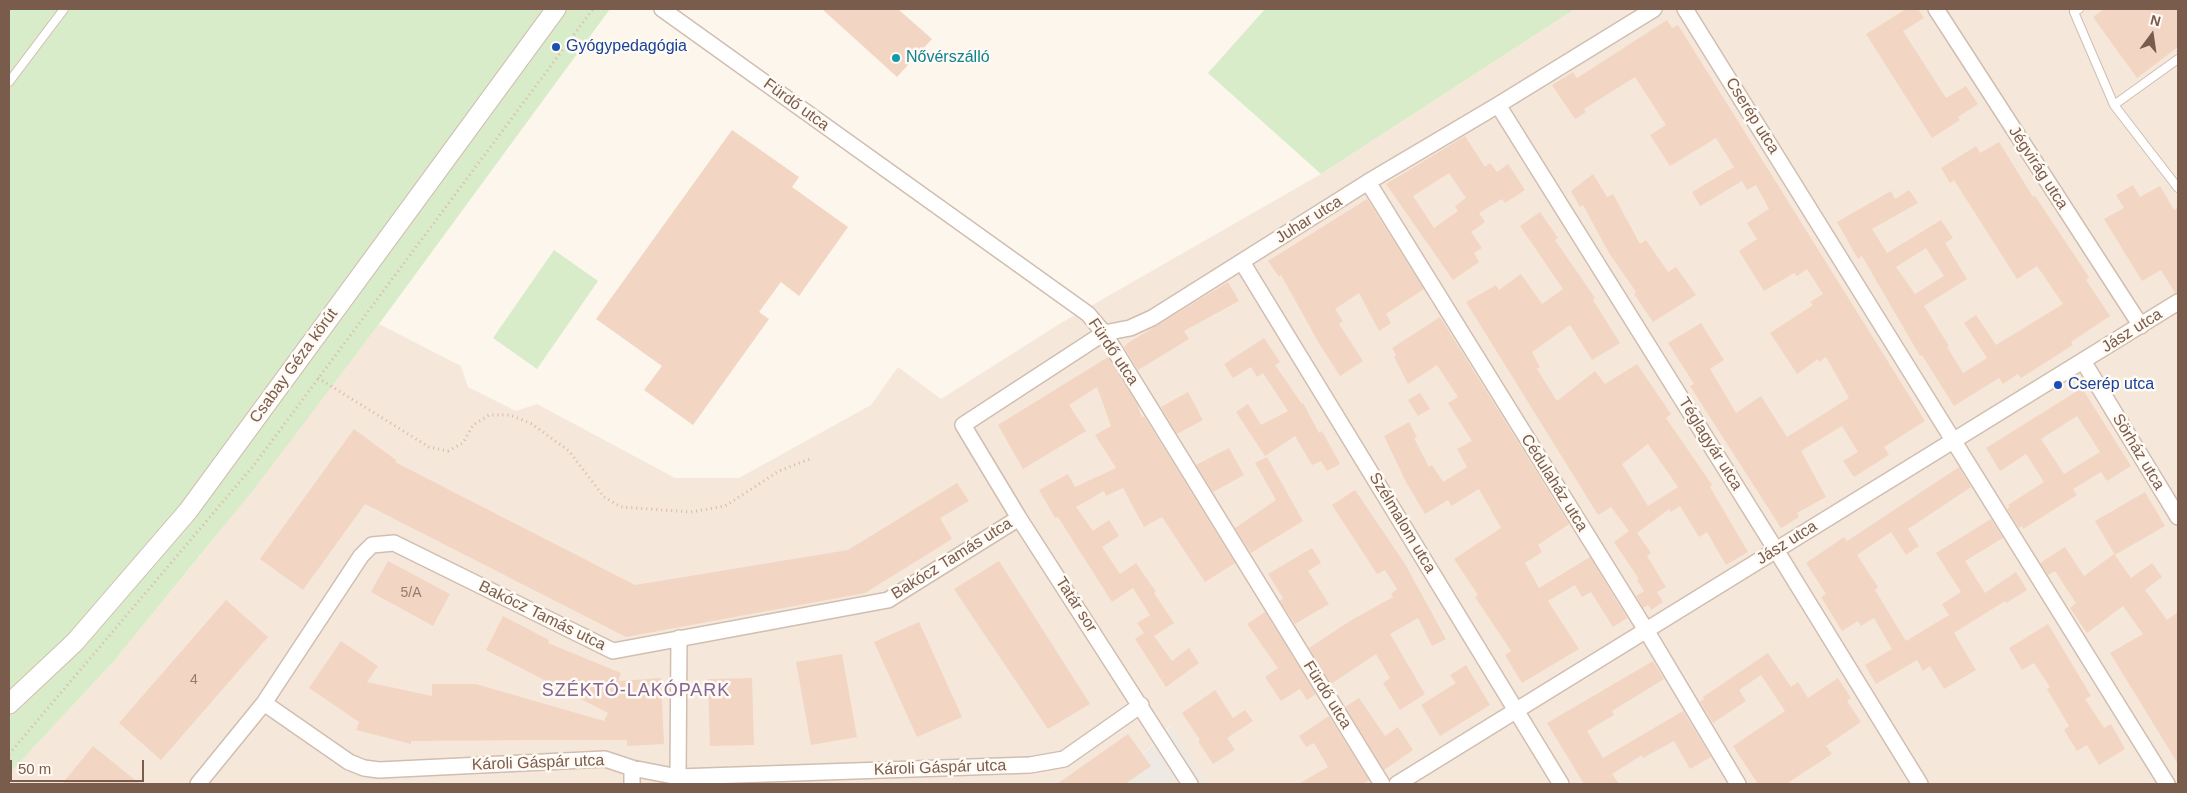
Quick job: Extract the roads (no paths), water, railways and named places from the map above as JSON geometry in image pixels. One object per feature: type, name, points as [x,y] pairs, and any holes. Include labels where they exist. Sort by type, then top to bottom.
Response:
[{"type":"street","name":"Csabay Géza körút","points":[[9,704],[75,642],[188,511],[556,9]]},
{"type":"street","name":"Fürdő utca","points":[[662,9],[1088,314],[1104,333],[1382,784]]},
{"type":"street","name":"Juhar utca","points":[[963,425],[1104,333],[1130,328],[1152,318],[1368,182],[1498,106],[1654,9]]},
{"type":"street","name":"Cserép utca","points":[[1685,9],[2167,784]]},
{"type":"street","name":"Jégvirág utca","points":[[1936,9],[2141,326]]},
{"type":"street","name":"Téglagyár utca","points":[[1498,106],[1920,784]]},
{"type":"street","name":"Cédulaház utca","points":[[1368,182],[1646,630],[1738,784]]},
{"type":"street","name":"Szélmalom utca","points":[[1242,262],[1561,784]]},
{"type":"street","name":"Jász utca","points":[[1397,784],[2178,302]]},
{"type":"street","name":"Sörház utca","points":[[2083,361],[2178,517]]},
{"type":"street","name":"Tatár sor","points":[[963,425],[1019,518],[1141,705],[1190,784]]},
{"type":"street","name":"Bakócz Tamás utca","points":[[198,784],[264,703],[356,564],[372,545],[394,543],[613,650],[888,600],[1019,518]]},
{"type":"street","points":[[678,777],[679,638]]},
{"type":"street","name":"Károli Gáspár utca","points":[[264,703],[349,762],[364,768],[379,770],[606,759],[632,768],[678,777],[1030,765],[1064,759],[1141,705]]},
{"type":"street","points":[[632,768],[632,784]]},
{"type":"lane","points":[[9,82],[64,9]]},
{"type":"lane","points":[[2079,9],[2074,12],[2114,105],[2178,188]]},
{"type":"lane","points":[[2114,105],[2178,59]]},
{"type":"place","name":"Gyógypedagógia","points":[[556,47]]},
{"type":"place","name":"Nővérszálló","points":[[896,58]]},
{"type":"place","name":"Cserép utca","points":[[2058,385]]},
{"type":"district","name":"SZÉKTÓ-LAKÓPARK","points":[[636,691]]}]
